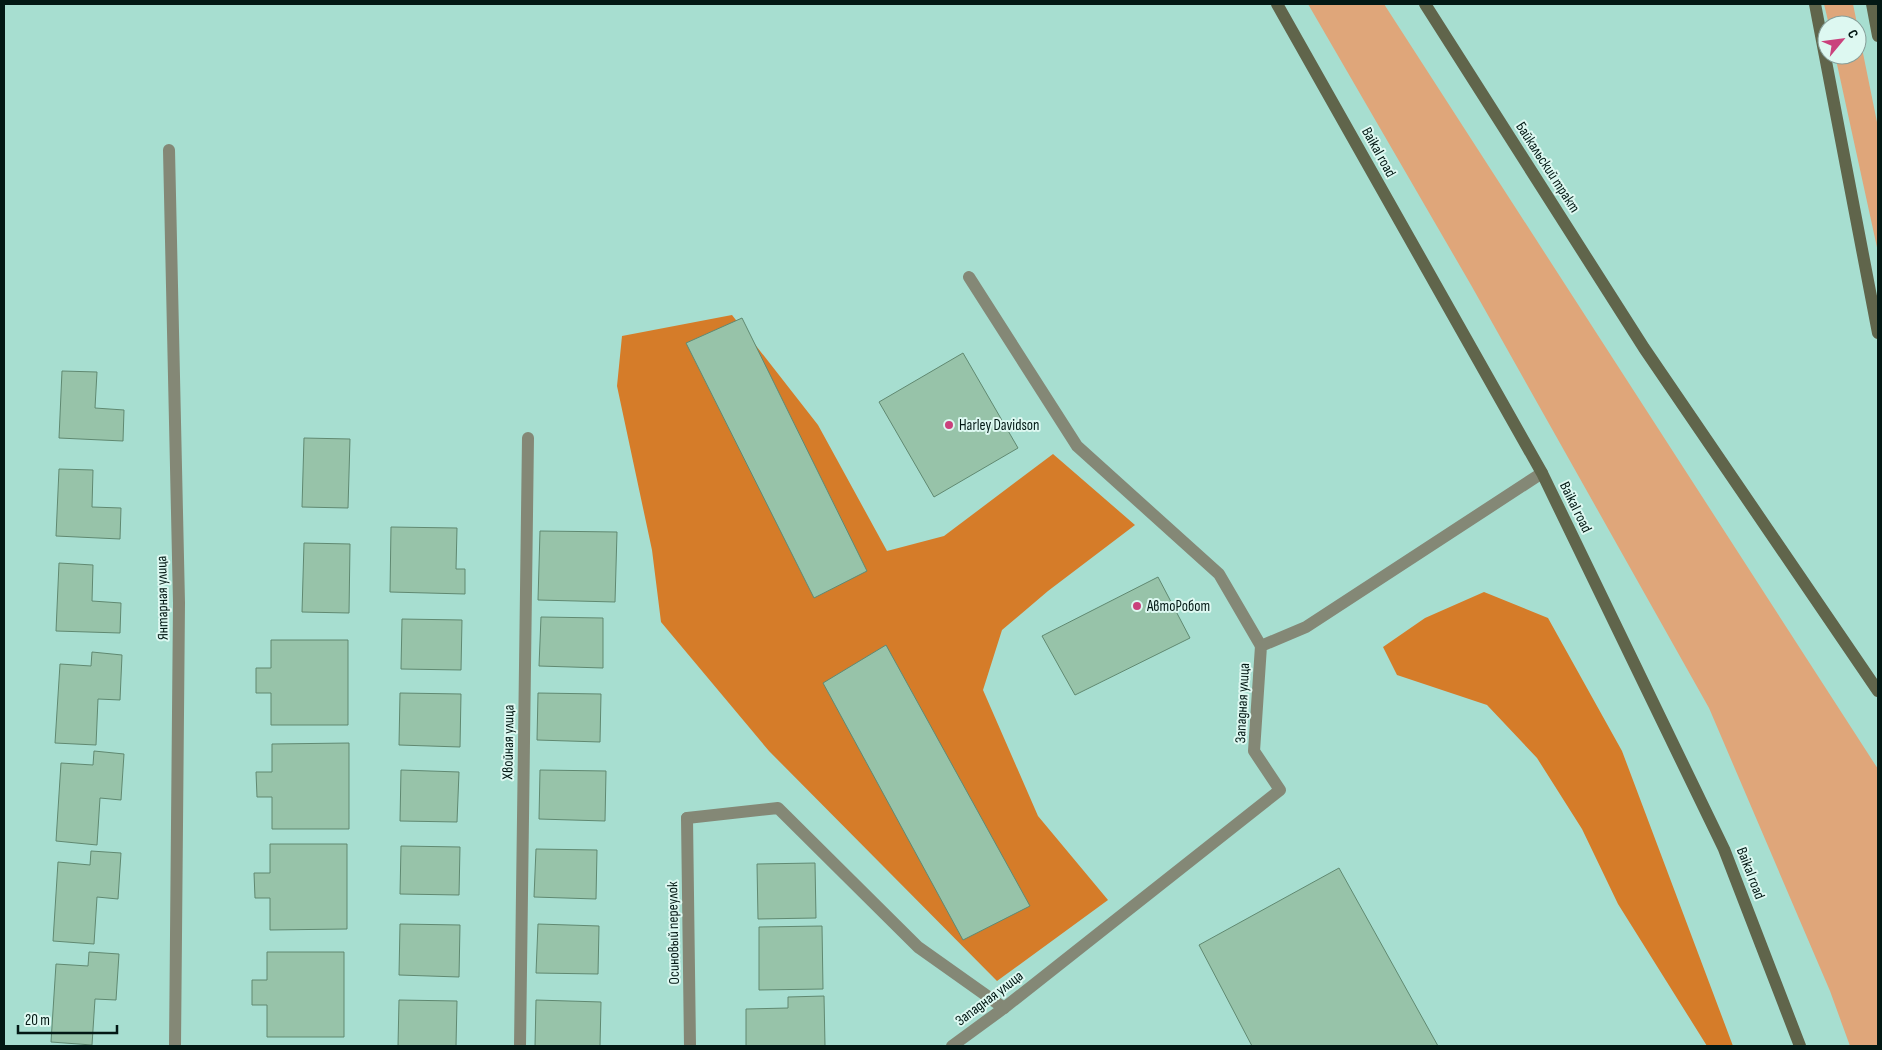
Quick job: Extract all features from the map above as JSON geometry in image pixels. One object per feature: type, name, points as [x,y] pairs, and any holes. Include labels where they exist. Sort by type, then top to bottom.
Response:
[{"type":"main road","name":"Baikal road","points":[[1277,4],[1542,473],[1724,850],[1800,1046]]},
{"type":"main road","name":"Байкальский тракт","points":[[1425,4],[1644,348],[1878,692]]},
{"type":"main road","points":[[1815,4],[1878,333]]},
{"type":"main road","points":[[1872,4],[1878,36]]},
{"type":"street","name":"Янтарная улица","points":[[169,150],[180,603],[175,1046]]},
{"type":"street","points":[[969,277],[1077,446],[1219,574],[1261,646]]},
{"type":"street","name":"Хвойная улица","points":[[520,1046],[528,438]]},
{"type":"street","name":"Западная улица","points":[[952,1046],[1004,1008],[1280,790],[1254,751],[1261,646],[1306,627],[1542,473]]},
{"type":"street","name":"Осиновый переулок","points":[[690,1046],[687,818],[778,808],[918,948],[1004,1008]]},
{"type":"shaded area","points":[[1308,4],[1384,4],[1878,769],[1878,1046],[1850,1046],[1830,991],[1709,708],[1471,285]]},
{"type":"shaded area","points":[[1824,4],[1853,4],[1855,15],[1827,15]]},
{"type":"shaded area","points":[[1837,65],[1865,65],[1878,127],[1878,252]]},
{"type":"shaded area","points":[[732,315],[818,425],[887,551],[944,536],[1053,454],[1135,525],[1048,591],[1002,630],[983,690],[1038,816],[1108,900],[997,981],[769,751],[661,622],[652,550],[617,386],[622,336]]},
{"type":"shaded area","points":[[1484,592],[1548,618],[1622,751],[1733,1046],[1707,1046],[1618,904],[1582,829],[1537,758],[1487,705],[1397,675],[1383,647],[1425,618]]},
{"type":"building","points":[[742,318],[867,571],[814,598],[686,343]]},
{"type":"building","name":"Harley Davidson","points":[[963,353],[1018,448],[934,497],[879,402]]},
{"type":"building","points":[[62,371],[97,372],[95,408],[124,410],[123,441],[59,438]]},
{"type":"building","points":[[304,438],[350,439],[348,508],[302,507]]},
{"type":"building","points":[[59,469],[93,470],[92,507],[121,508],[120,539],[56,536]]},
{"type":"building","points":[[391,527],[457,528],[456,569],[465,569],[465,594],[390,592]]},
{"type":"building","points":[[540,531],[617,532],[615,602],[538,600]]},
{"type":"building","points":[[304,543],[350,544],[349,613],[302,612]]},
{"type":"building","points":[[59,563],[93,565],[92,601],[121,603],[120,633],[56,631]]},
{"type":"building","name":"АвтоРобот","points":[[1158,577],[1190,638],[1075,695],[1042,636]]},
{"type":"building","points":[[541,617],[603,618],[603,668],[539,666]]},
{"type":"building","points":[[402,619],[462,620],[461,670],[401,669]]},
{"type":"building","points":[[271,640],[348,640],[348,725],[271,725],[271,693],[256,693],[256,668],[271,668]]},
{"type":"building","points":[[886,645],[1030,906],[963,940],[823,683]]},
{"type":"building","points":[[92,652],[122,655],[120,700],[98,699],[96,745],[55,743],[60,664],[91,666]]},
{"type":"building","points":[[400,693],[461,694],[460,747],[399,745]]},
{"type":"building","points":[[538,693],[601,694],[600,742],[537,740]]},
{"type":"building","points":[[349,743],[349,829],[272,829],[272,797],[257,797],[256,772],[272,772],[272,744]]},
{"type":"building","points":[[94,751],[124,754],[121,800],[100,798],[97,845],[56,841],[61,763],[93,765]]},
{"type":"building","points":[[401,770],[459,772],[457,822],[400,821]]},
{"type":"building","points":[[540,770],[606,771],[605,821],[539,819]]},
{"type":"building","points":[[270,844],[347,844],[347,929],[270,930],[270,898],[255,898],[254,873],[270,873]]},
{"type":"building","points":[[401,846],[460,847],[459,895],[400,894]]},
{"type":"building","points":[[536,849],[597,850],[596,899],[534,897]]},
{"type":"building","points":[[91,851],[121,853],[118,899],[97,897],[94,944],[53,941],[58,862],[90,865]]},
{"type":"building","points":[[815,863],[816,918],[758,919],[757,864]]},
{"type":"building","points":[[1339,868],[1438,1046],[1252,1046],[1199,945]]},
{"type":"building","points":[[400,924],[460,925],[459,977],[399,975]]},
{"type":"building","points":[[538,924],[599,926],[598,974],[536,973]]},
{"type":"building","points":[[822,926],[823,989],[759,990],[759,927]]},
{"type":"building","points":[[89,952],[119,954],[116,1000],[95,999],[92,1045],[51,1042],[56,964],[88,966]]},
{"type":"building","points":[[267,952],[344,952],[344,1037],[267,1037],[267,1005],[252,1005],[252,980],[267,980]]},
{"type":"building","points":[[824,996],[825,1046],[746,1046],[746,1009],[788,1008],[788,997]]},
{"type":"building","points":[[399,1000],[457,1001],[456,1046],[398,1046]]},
{"type":"building","points":[[536,1000],[601,1002],[600,1046],[535,1046]]},
{"type":"place","name":"Harley Davidson","points":[[949,425]]},
{"type":"place","name":"АвтоРобот","points":[[1137,606]]}]
